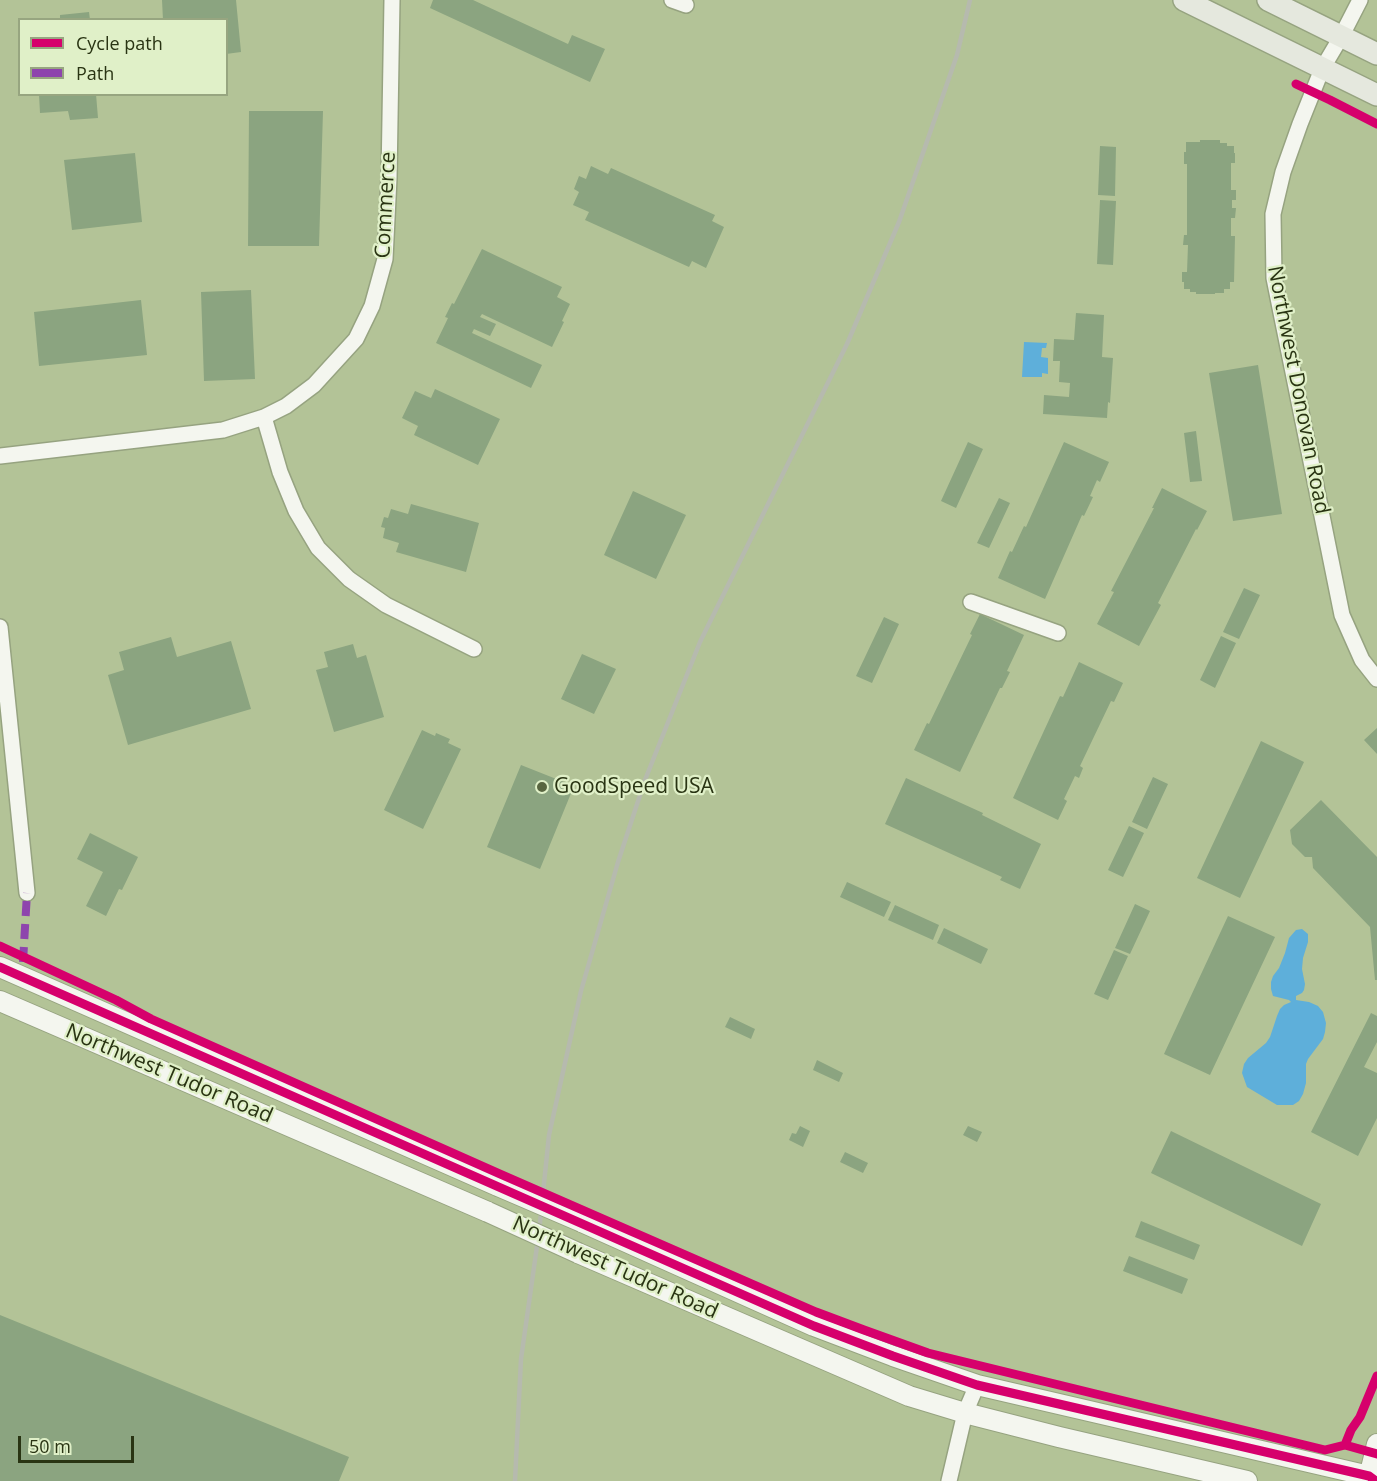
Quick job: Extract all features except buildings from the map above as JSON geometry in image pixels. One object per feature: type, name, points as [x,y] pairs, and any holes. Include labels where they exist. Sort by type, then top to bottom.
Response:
[{"type":"main road","points":[[1185,0],[1377,95]]},
{"type":"main road","points":[[1268,0],[1377,54]]},
{"type":"street","name":"Commerce","points":[[0,456],[223,430],[264,417],[286,406],[314,385],[356,339],[372,306],[385,259],[389,178],[392,0]]},
{"type":"street","name":"Northwest Donovan Road","points":[[1360,0],[1322,69],[1283,172],[1273,214],[1274,278],[1342,615],[1362,660],[1377,680]]},
{"type":"street","points":[[264,417],[280,472],[296,511],[318,548],[349,579],[386,605],[474,649]]},
{"type":"street","points":[[971,602],[1058,633]]},
{"type":"street","points":[[0,627],[27,893]]},
{"type":"street","name":"Northwest Tudor Road","points":[[0,967],[814,1326],[893,1356],[977,1385],[1371,1479]]},
{"type":"street","points":[[9,1005],[22,977]]},
{"type":"street","name":"Northwest Tudor Road","points":[[9,1005],[909,1396],[1059,1437],[1247,1481]]},
{"type":"street","points":[[949,1481],[965,1413],[977,1385]]},
{"type":"street","points":[[1371,1479],[1377,1444]]},
{"type":"water","points":[[1024,342],[1047,343],[1046,348],[1042,348],[1041,357],[1048,358],[1048,374],[1042,373],[1042,377],[1022,377]]},
{"type":"water","points":[[1302,929],[1308,934],[1302,969],[1305,984],[1304,990],[1296,996],[1296,1000],[1318,1006],[1323,1012],[1326,1023],[1325,1032],[1323,1039],[1306,1064],[1306,1083],[1299,1101],[1293,1105],[1277,1105],[1247,1087],[1242,1073],[1248,1058],[1270,1037],[1280,1009],[1291,1002],[1273,996],[1271,982],[1279,968],[1289,938],[1296,930]]},
{"type":"railway","points":[[515,1481],[521,1359],[539,1232],[549,1135],[581,991],[618,862],[645,780],[700,642],[847,344],[899,222],[957,55],[970,0]]},
{"type":"marked path","points":[[23,962],[27,893]]},
{"type":"cycle path","points":[[1296,84],[1377,124]]},
{"type":"cycle path","points":[[0,946],[116,1000],[151,1019],[816,1312],[864,1330],[928,1353],[1325,1450],[1345,1445],[1377,1454]]},
{"type":"cycle path","points":[[0,967],[814,1326],[893,1356],[977,1385],[1369,1476],[1376,1481]]},
{"type":"cycle path","points":[[1345,1445],[1360,1417],[1377,1376]]},
{"type":"place","name":"GoodSpeed USA","points":[[542,787]]}]
